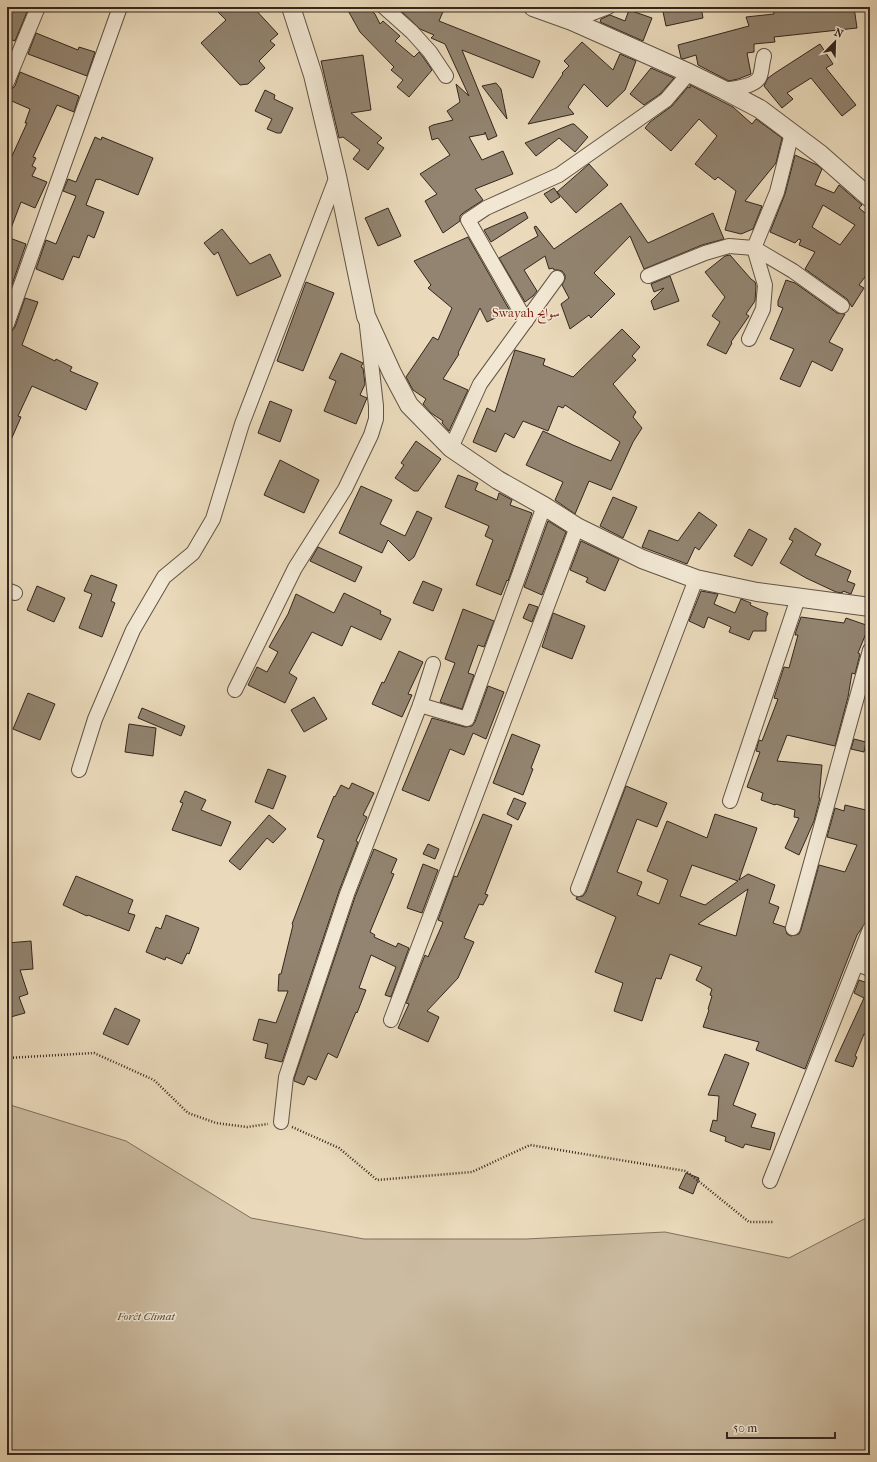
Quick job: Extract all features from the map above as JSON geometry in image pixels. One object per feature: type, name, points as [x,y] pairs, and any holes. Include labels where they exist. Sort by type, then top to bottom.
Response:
[{"type":"street","points":[[7,82],[38,7]]},
{"type":"street","points":[[7,324],[120,7]]},
{"type":"street","points":[[235,690],[295,568],[345,490],[371,435],[376,419],[376,406],[366,316],[337,176],[313,75],[290,7]]},
{"type":"street","points":[[384,7],[412,32],[430,52],[446,76]]},
{"type":"street","points":[[533,7],[572,21],[689,73],[760,110],[820,154],[870,198]]},
{"type":"street","points":[[572,21],[608,7]]},
{"type":"street","points":[[724,90],[752,84],[757,80],[760,76],[764,56]]},
{"type":"street","points":[[526,321],[468,220],[486,208],[559,175],[666,100],[689,73]]},
{"type":"street","points":[[749,339],[763,309],[765,285],[754,248],[777,192],[792,133]]},
{"type":"street","points":[[79,770],[95,719],[133,630],[164,577],[192,553],[212,519],[242,424],[337,176]]},
{"type":"street","points":[[648,276],[705,253],[729,246],[754,248],[793,271],[842,306]]},
{"type":"street","points":[[451,448],[480,384],[557,278]]},
{"type":"street","points":[[366,316],[392,373],[409,405],[451,448],[498,480],[577,527],[642,559],[696,579],[757,592],[870,607]]},
{"type":"street","points":[[420,705],[468,719],[544,506]]},
{"type":"street","points":[[392,1020],[577,527]]},
{"type":"street","points":[[578,889],[696,579]]},
{"type":"street","points":[[730,801],[798,598]]},
{"type":"street","points":[[793,928],[870,650]]},
{"type":"street","points":[[281,1122],[286,1077],[348,894],[420,705],[433,664]]},
{"type":"street","points":[[770,1181],[870,928]]},
{"type":"street","points":[[857,964],[870,969]]},
{"type":"path","points":[[7,1058],[94,1053],[154,1080],[188,1113],[216,1123],[247,1127],[281,1122],[339,1148],[377,1180],[472,1172],[530,1145],[686,1171],[749,1222],[774,1222]]},
{"type":"green space","name":"Forêt Climat","points":[[7,1104],[126,1141],[251,1218],[364,1239],[526,1239],[665,1232],[789,1258],[870,1216],[870,1455],[7,1455]]},
{"type":"building","points":[[7,7],[29,7],[15,41],[7,38]]},
{"type":"building","points":[[213,7],[253,7],[278,34],[270,41],[275,45],[259,61],[265,68],[248,84],[240,85],[201,43],[226,20]]},
{"type":"building","points":[[346,7],[367,7],[375,14],[380,24],[383,21],[400,36],[395,41],[414,57],[419,52],[423,57],[432,70],[409,97],[397,87],[403,80],[391,70],[394,67],[360,32]]},
{"type":"building","points":[[402,7],[445,7],[439,21],[540,61],[533,78],[462,50],[497,136],[488,140],[485,132],[485,134],[469,137],[482,160],[503,151],[513,174],[475,189],[483,200],[463,213],[460,216],[460,221],[443,233],[425,201],[437,194],[420,174],[450,155],[438,138],[432,140],[429,127],[453,120],[447,111],[460,102],[456,84],[469,96],[445,44],[431,38],[434,35],[420,29],[401,11]]},
{"type":"building","points":[[662,7],[701,7],[703,18],[666,26]]},
{"type":"building","points":[[854,7],[857,28],[774,37],[775,42],[754,44],[754,52],[747,53],[751,74],[729,81],[698,65],[696,55],[683,59],[681,58],[678,45],[749,26],[746,17],[774,14],[773,8]]},
{"type":"building","points":[[629,10],[652,18],[643,41],[600,22],[601,19],[610,15],[625,21]]},
{"type":"building","points":[[36,33],[78,50],[79,47],[95,52],[87,76],[28,54]]},
{"type":"building","points":[[582,42],[613,70],[620,54],[636,61],[625,90],[607,107],[584,84],[568,107],[574,114],[528,124],[563,74],[562,73],[569,66],[564,61]]},
{"type":"building","points":[[820,44],[833,64],[826,68],[856,105],[842,116],[811,78],[787,93],[793,99],[782,108],[764,86],[768,78]]},
{"type":"building","points":[[363,55],[371,110],[351,113],[382,138],[377,143],[384,148],[368,170],[353,159],[360,150],[343,137],[339,138],[321,61]]},
{"type":"building","points":[[651,68],[674,78],[660,94],[644,105],[630,94]]},
{"type":"building","points":[[20,72],[79,96],[74,112],[57,105],[33,157],[36,158],[32,166],[36,168],[32,176],[47,182],[35,208],[21,202],[8,236],[7,154],[12,156],[27,123],[25,123],[30,109],[7,99],[8,90],[15,86]]},
{"type":"building","points":[[496,83],[501,89],[507,119],[482,86]]},
{"type":"building","points":[[690,85],[733,107],[752,124],[756,119],[782,138],[776,163],[745,201],[762,206],[753,229],[741,234],[725,230],[736,191],[718,177],[715,180],[695,164],[717,136],[699,119],[671,151],[645,128],[650,122],[672,106],[688,87],[690,88]]},
{"type":"building","points":[[265,90],[275,95],[274,99],[293,108],[281,133],[267,129],[272,119],[255,111]]},
{"type":"building","points":[[574,124],[588,137],[575,152],[559,138],[536,156],[525,143]]},
{"type":"building","points":[[95,137],[101,140],[102,137],[153,158],[138,195],[96,179],[86,205],[104,212],[94,238],[88,235],[79,258],[73,256],[63,280],[36,269],[46,240],[56,244],[76,196],[63,191],[68,179],[76,182]]},
{"type":"building","points":[[795,155],[817,165],[822,169],[815,185],[834,193],[839,185],[862,205],[859,208],[870,217],[870,270],[859,285],[864,288],[852,307],[847,299],[805,269],[815,252],[799,245],[801,240],[799,239],[795,243],[770,232],[785,194]],"holes":[[[823,205],[855,225],[840,245],[812,227]]]},
{"type":"building","points":[[589,164],[608,185],[576,213],[557,192]]},
{"type":"building","points":[[554,188],[560,197],[551,203],[544,194]]},
{"type":"building","points":[[621,203],[648,243],[713,213],[724,239],[702,245],[644,269],[630,236],[594,273],[615,294],[591,318],[589,315],[570,329],[561,304],[569,298],[562,285],[565,275],[562,271],[554,270],[553,268],[549,269],[545,256],[524,270],[537,291],[525,302],[499,258],[538,236],[534,227],[536,226],[554,249]]},
{"type":"building","points":[[388,208],[401,236],[378,246],[365,218]]},
{"type":"building","points":[[525,212],[528,218],[491,242],[484,230]]},
{"type":"building","points":[[222,229],[250,264],[270,254],[281,276],[237,296],[218,252],[214,255],[204,243]]},
{"type":"building","points":[[7,237],[26,244],[7,299]]},
{"type":"building","points":[[468,237],[510,311],[487,322],[480,308],[458,353],[459,354],[443,379],[468,390],[449,431],[442,423],[443,421],[431,413],[423,404],[426,399],[413,390],[406,377],[433,337],[438,340],[452,308],[428,288],[431,285],[414,261]]},
{"type":"building","points":[[730,255],[755,282],[756,286],[755,301],[746,314],[749,316],[731,342],[732,343],[726,354],[707,345],[720,322],[712,316],[725,297],[705,272],[725,256]]},
{"type":"building","points":[[670,276],[679,301],[654,310],[651,301],[664,288],[654,292],[651,284]]},
{"type":"building","points":[[786,280],[795,283],[837,313],[845,314],[829,342],[843,349],[832,371],[812,361],[800,387],[780,379],[794,349],[770,339],[783,308],[778,306],[778,301]]},
{"type":"building","points":[[306,282],[334,293],[303,371],[277,361]]},
{"type":"building","points":[[25,298],[38,302],[22,345],[55,361],[56,359],[72,367],[70,371],[98,383],[86,410],[32,386],[18,416],[21,417],[7,449],[7,332],[12,331],[15,327]]},
{"type":"building","points":[[622,329],[640,347],[632,356],[636,360],[613,384],[636,412],[633,417],[642,428],[633,442],[611,490],[589,481],[575,514],[555,500],[563,482],[526,465],[543,431],[611,461],[620,442],[565,405],[563,408],[558,406],[548,431],[523,421],[514,438],[505,433],[496,452],[473,442],[487,408],[495,412],[515,350],[545,359],[543,365],[573,377]]},
{"type":"building","points":[[341,353],[363,363],[361,367],[363,368],[365,384],[360,395],[367,398],[356,424],[324,411],[336,381],[329,378]]},
{"type":"building","points":[[270,401],[292,410],[280,442],[258,433]]},
{"type":"building","points":[[416,441],[441,459],[418,491],[414,491],[395,478],[404,465],[401,463]]},
{"type":"building","points":[[280,460],[319,480],[304,513],[264,495]]},
{"type":"building","points":[[458,475],[478,483],[475,490],[497,500],[499,493],[512,500],[510,505],[532,513],[508,581],[507,580],[501,595],[476,585],[493,540],[485,536],[489,526],[445,507]]},
{"type":"building","points":[[361,486],[392,500],[380,524],[405,536],[417,511],[432,518],[414,557],[409,561],[388,540],[382,553],[339,533]]},
{"type":"building","points":[[613,497],[637,507],[623,538],[600,526]]},
{"type":"building","points":[[699,512],[717,525],[699,550],[695,547],[687,564],[642,547],[649,530],[678,541]]},
{"type":"building","points":[[548,521],[566,532],[542,595],[524,587]]},
{"type":"building","points":[[795,528],[821,544],[815,555],[851,571],[847,581],[855,584],[851,594],[843,591],[842,593],[836,592],[806,578],[780,563],[793,541],[789,539]]},
{"type":"building","points":[[749,529],[767,539],[752,566],[734,556]]},
{"type":"building","points":[[581,541],[619,559],[605,591],[586,582],[588,578],[570,570]]},
{"type":"building","points":[[318,547],[362,567],[355,582],[310,561]]},
{"type":"building","points":[[91,575],[117,585],[111,601],[115,603],[102,637],[79,628],[92,594],[84,591]]},
{"type":"building","points":[[423,581],[442,589],[433,611],[413,603]]},
{"type":"building","points":[[37,586],[65,598],[54,622],[27,610]]},
{"type":"building","points":[[701,591],[718,594],[714,604],[735,613],[741,599],[768,613],[766,618],[766,631],[753,631],[749,640],[729,632],[731,627],[708,617],[704,628],[689,621]]},
{"type":"building","points":[[344,593],[381,611],[380,614],[391,619],[381,640],[351,626],[342,646],[312,632],[289,673],[297,678],[285,703],[248,685],[257,667],[267,672],[278,652],[269,647],[288,614],[296,594],[334,613]]},
{"type":"building","points":[[529,604],[538,607],[532,622],[523,618]]},
{"type":"building","points":[[463,609],[494,621],[484,647],[478,645],[468,673],[474,675],[462,709],[440,702],[455,663],[445,659]]},
{"type":"building","points":[[553,613],[585,626],[572,659],[542,647]]},
{"type":"building","points":[[801,617],[844,623],[846,618],[869,626],[858,653],[860,654],[855,674],[852,673],[848,697],[835,746],[787,735],[777,761],[822,765],[820,798],[814,821],[799,855],[785,848],[799,818],[794,817],[795,810],[761,800],[763,793],[747,787],[760,752],[756,751],[759,740],[762,741],[778,699],[774,698],[784,667],[789,668],[798,635],[795,635]]},
{"type":"building","points":[[399,651],[423,662],[408,694],[412,695],[402,717],[372,704]]},
{"type":"building","points":[[488,686],[504,692],[486,739],[473,733],[464,755],[450,749],[429,801],[402,790],[432,718],[465,727],[472,726],[475,722]]},
{"type":"building","points":[[28,693],[55,704],[40,740],[13,729]]},
{"type":"building","points":[[314,697],[327,719],[304,732],[291,710]]},
{"type":"building","points":[[142,708],[185,726],[181,736],[138,718]]},
{"type":"building","points":[[129,724],[156,728],[153,756],[125,752]]},
{"type":"building","points":[[512,734],[540,745],[523,795],[493,783]]},
{"type":"building","points":[[854,739],[866,742],[864,752],[851,749]]},
{"type":"building","points":[[268,769],[286,776],[273,809],[255,802]]},
{"type":"building","points":[[352,783],[374,793],[363,815],[367,817],[356,841],[358,842],[339,891],[282,1062],[265,1058],[268,1044],[253,1040],[259,1019],[276,1023],[288,991],[278,991],[279,974],[281,974],[292,924],[324,840],[317,837],[334,796],[335,797],[341,785],[349,789]]},
{"type":"building","points":[[626,786],[667,803],[657,827],[637,819],[617,872],[642,882],[637,895],[659,904],[668,880],[647,871],[667,821],[707,838],[715,814],[757,828],[739,880],[748,874],[775,885],[769,903],[779,907],[773,923],[785,927],[787,934],[791,936],[799,934],[819,865],[845,872],[857,845],[827,837],[835,808],[844,811],[845,805],[870,811],[870,911],[866,922],[857,935],[805,1069],[756,1050],[759,1042],[703,1027],[709,1010],[712,989],[696,980],[702,967],[670,954],[661,979],[656,978],[642,1021],[614,1011],[623,983],[595,972],[616,917],[576,899],[577,897],[583,896],[586,892]],"holes":[[[692,865],[738,881],[705,905],[680,896]],[[748,889],[736,936],[698,924]]]},
{"type":"building","points":[[185,791],[206,800],[201,810],[231,822],[221,846],[172,830],[183,803],[180,802]]},
{"type":"building","points":[[514,798],[526,803],[518,820],[507,814]]},
{"type":"building","points":[[483,814],[512,825],[485,894],[488,895],[483,905],[479,904],[464,938],[474,942],[458,978],[427,1011],[439,1017],[428,1042],[398,1028],[409,1004],[406,1003],[425,955],[428,957],[442,925],[443,922],[438,920],[454,876],[457,877]]},
{"type":"building","points":[[269,815],[286,829],[273,843],[267,838],[240,870],[229,861]]},
{"type":"building","points":[[428,844],[439,849],[435,859],[423,854]]},
{"type":"building","points":[[374,849],[397,859],[391,873],[394,874],[370,932],[375,935],[374,937],[396,947],[398,943],[409,948],[391,997],[385,995],[396,967],[371,955],[359,988],[366,990],[337,1058],[328,1053],[316,1080],[308,1076],[304,1085],[294,1081],[294,1079],[355,897]]},
{"type":"building","points":[[423,864],[438,870],[422,913],[407,908]]},
{"type":"building","points":[[76,876],[133,900],[128,913],[135,915],[129,931],[88,915],[87,916],[63,905]]},
{"type":"building","points":[[166,915],[199,928],[189,954],[187,953],[182,964],[166,957],[165,960],[146,952],[156,927],[161,929]]},
{"type":"building","points":[[31,941],[33,969],[20,970],[28,994],[19,997],[25,1013],[7,1018],[7,943]]},
{"type":"building","points":[[859,980],[870,984],[870,1037],[864,1034],[855,1056],[857,1057],[853,1067],[835,1061],[864,998],[854,993]]},
{"type":"building","points":[[115,1008],[140,1020],[128,1045],[103,1034]]},
{"type":"building","points":[[725,1054],[749,1063],[733,1105],[756,1114],[751,1127],[775,1133],[770,1150],[745,1144],[743,1148],[725,1141],[726,1137],[710,1131],[713,1120],[717,1121],[719,1096],[708,1095]]},
{"type":"building","points":[[686,1173],[699,1178],[693,1194],[679,1188]]},
{"type":"district","name":"Swayah سوايح","points":[[526,312]]}]
